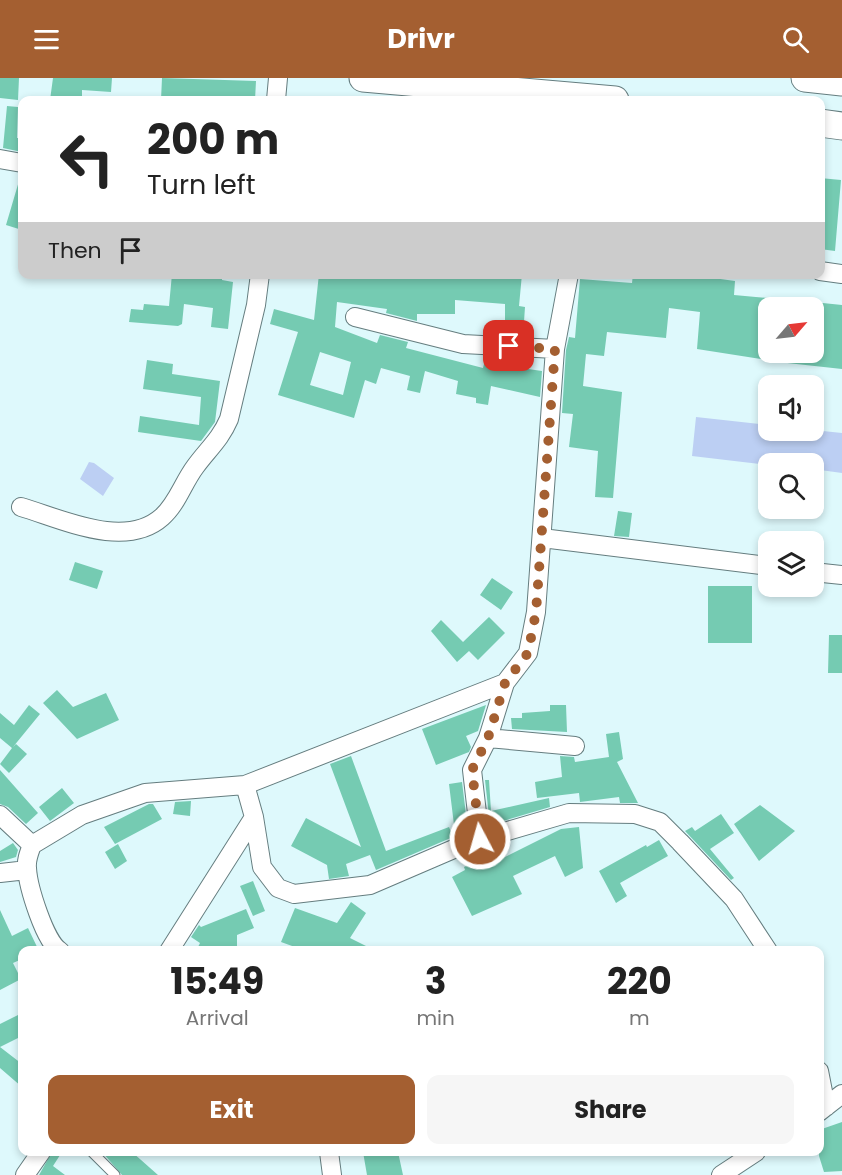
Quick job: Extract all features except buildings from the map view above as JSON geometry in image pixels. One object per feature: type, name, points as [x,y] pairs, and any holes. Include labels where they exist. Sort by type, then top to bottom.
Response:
[{"type":"main road","points":[[363,78],[586,92],[600,96]]},
{"type":"main road","points":[[805,78],[842,82]]},
{"type":"main road","points":[[825,124],[842,126]]},
{"type":"street","points":[[276,96],[278,78]]},
{"type":"street","points":[[0,159],[18,162]]},
{"type":"street","points":[[825,272],[842,274]]},
{"type":"street","points":[[21,507],[106,533],[147,527],[162,517],[194,467],[222,436],[229,419],[256,304],[259,279]]},
{"type":"street","points":[[480,839],[472,770],[488,738],[505,683],[528,653],[536,612],[555,349],[568,279]]},
{"type":"street","points":[[355,317],[463,344],[555,349]]},
{"type":"street","points":[[542,538],[758,565]]},
{"type":"street","points":[[824,573],[842,575]]},
{"type":"street","points":[[57,946],[44,928],[27,870],[27,859],[32,845],[82,815],[145,793],[245,785],[505,683]]},
{"type":"street","points":[[488,738],[575,746]]},
{"type":"street","points":[[245,785],[254,817],[262,867],[278,888],[294,894],[332,887],[370,885],[480,839],[569,813],[635,814],[660,822],[734,899],[765,946]]},
{"type":"street","points":[[0,815],[32,845]]},
{"type":"street","points":[[172,946],[254,817]]},
{"type":"street","points":[[0,873],[27,870]]},
{"type":"street","points":[[824,1108],[842,1094]]},
{"type":"street","points":[[24,1175],[38,1156]]},
{"type":"street","points":[[330,1156],[332,1175]]},
{"type":"street","points":[[721,1175],[750,1156]]},
{"type":"lane","points":[[96,1156],[115,1175]]},
{"type":"water","points":[[696,417],[758,424],[758,441],[824,441],[824,431],[842,433],[842,473],[824,471],[824,453],[758,453],[758,464],[692,456]]},
{"type":"water","points":[[89,462],[94,463],[114,478],[103,496],[80,479]]},
{"type":"route","points":[[480,839],[472,770],[488,738],[505,683],[528,653],[536,612],[555,349],[509,346]]}]
